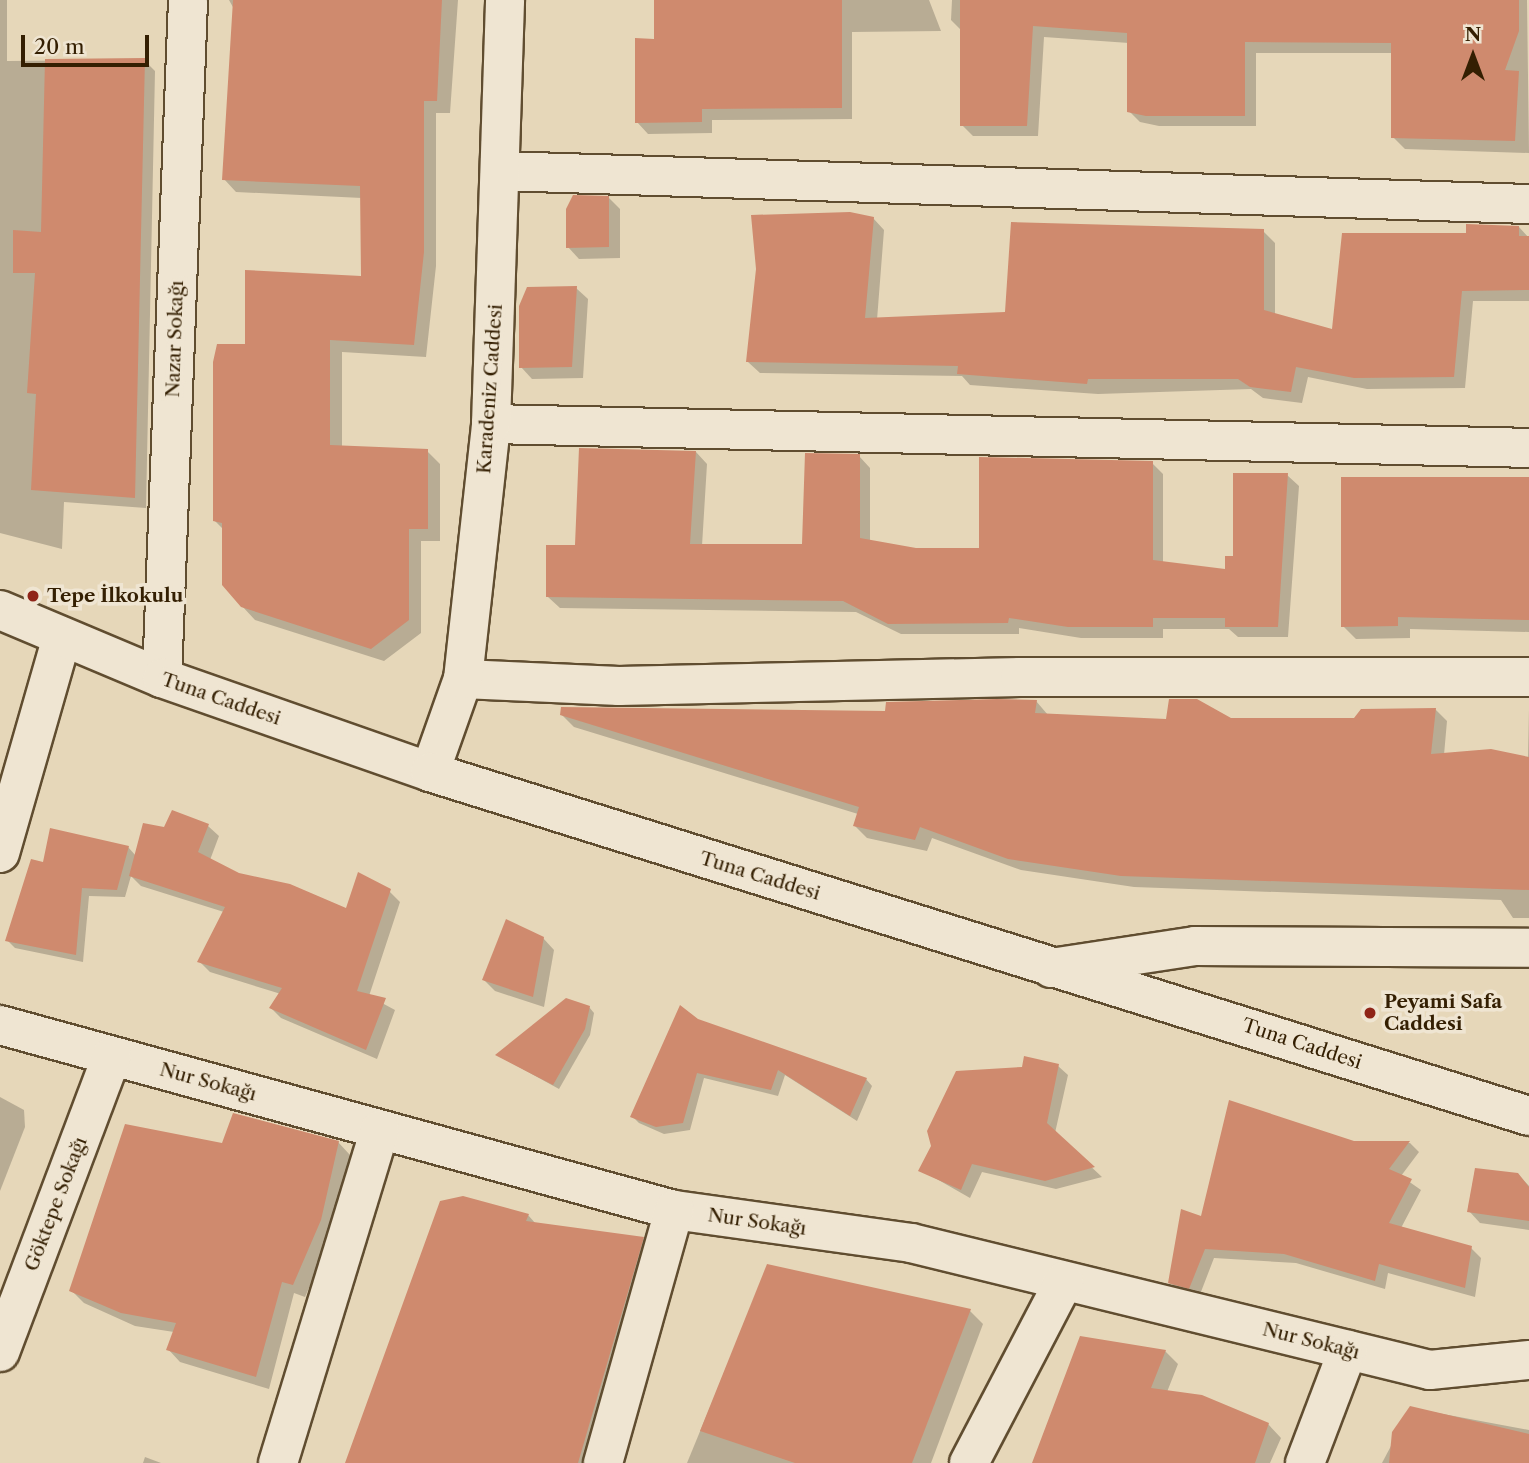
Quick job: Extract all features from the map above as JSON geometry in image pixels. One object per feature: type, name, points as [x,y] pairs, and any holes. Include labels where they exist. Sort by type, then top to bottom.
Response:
[{"type":"street","name":"Nazar Sokağı","points":[[162,678],[188,0]]},
{"type":"street","name":"Karadeniz Caddesi","points":[[430,772],[463,679],[491,424],[505,0]]},
{"type":"street","points":[[501,171],[1529,204]]},
{"type":"street","points":[[491,424],[1529,448]]},
{"type":"street","name":"Tuna Caddesi","points":[[0,610],[162,678],[430,772],[1529,1116]]},
{"type":"street","points":[[0,853],[62,636]]},
{"type":"street","points":[[463,679],[619,686],[1020,677],[1529,677]]},
{"type":"street","points":[[1051,968],[1195,946],[1529,948]]},
{"type":"street","name":"Nur Sokağı","points":[[0,1025],[674,1210],[911,1243],[1430,1370],[1527,1356]]},
{"type":"street","name":"Göktepe Sokağı","points":[[0,1352],[112,1056]]},
{"type":"street","points":[[278,1463],[380,1129]]},
{"type":"street","points":[[603,1463],[674,1210]]},
{"type":"street","points":[[969,1463],[1063,1281]]},
{"type":"street","points":[[1305,1463],[1348,1350]]},
{"type":"building","points":[[233,0],[442,0],[437,101],[424,101],[424,252],[414,345],[330,340],[330,445],[428,449],[428,529],[409,529],[409,620],[371,649],[241,607],[222,585],[222,523],[213,521],[213,362],[217,344],[245,344],[245,270],[361,276],[360,186],[222,180]]},
{"type":"building","points":[[654,0],[842,0],[842,108],[702,109],[702,122],[635,123],[635,38],[654,39]]},
{"type":"building","points":[[960,0],[1519,0],[1519,31],[1505,70],[1519,71],[1515,141],[1391,138],[1391,43],[1245,42],[1245,116],[1146,116],[1127,112],[1127,33],[1033,26],[1027,126],[960,126]]},
{"type":"building","points":[[145,58],[135,498],[31,490],[36,394],[27,393],[35,273],[13,273],[13,230],[41,232],[45,59]]},
{"type":"building","points":[[573,195],[609,196],[609,247],[566,248],[566,209]]},
{"type":"building","points":[[850,212],[874,217],[865,318],[1005,312],[1011,222],[1264,229],[1264,310],[1332,329],[1342,233],[1466,233],[1466,224],[1519,226],[1519,236],[1529,236],[1529,290],[1462,291],[1454,377],[1354,378],[1296,367],[1291,392],[1250,387],[1238,379],[1088,379],[1087,384],[957,374],[958,366],[746,362],[756,269],[751,215]]},
{"type":"building","points":[[577,286],[572,367],[519,368],[519,306],[527,287]]},
{"type":"building","points":[[579,448],[696,451],[690,544],[802,544],[805,453],[860,454],[860,538],[916,548],[979,548],[979,457],[1153,461],[1153,560],[1225,569],[1225,556],[1233,556],[1233,473],[1288,473],[1278,627],[1225,627],[1225,618],[1153,618],[1153,627],[1068,627],[1009,618],[1008,623],[888,624],[843,601],[546,597],[546,545],[575,545]]},
{"type":"building","points":[[1341,477],[1529,477],[1529,620],[1398,617],[1398,626],[1341,627]]},
{"type":"building","points":[[1169,699],[1197,699],[1231,718],[1354,718],[1361,709],[1436,708],[1431,754],[1491,749],[1529,757],[1529,890],[1121,876],[1008,859],[920,827],[915,840],[853,826],[859,807],[560,715],[561,707],[885,711],[886,702],[1037,700],[1035,713],[1166,719]]},
{"type":"building","points":[[172,810],[209,824],[198,852],[239,873],[290,884],[346,908],[358,872],[391,889],[357,991],[386,998],[366,1050],[269,1008],[282,988],[197,962],[225,907],[129,876],[143,823],[164,827]]},
{"type":"building","points":[[50,828],[129,846],[117,890],[82,888],[76,955],[5,941],[31,859],[43,862]]},
{"type":"building","points":[[506,919],[544,937],[533,997],[482,980]]},
{"type":"building","points":[[566,998],[590,1006],[585,1029],[553,1085],[495,1055]]},
{"type":"building","points":[[680,1005],[698,1019],[867,1078],[850,1116],[778,1070],[771,1090],[697,1073],[683,1123],[656,1127],[630,1117]]},
{"type":"building","points":[[1024,1056],[1059,1064],[1047,1123],[1095,1167],[1045,1181],[972,1164],[961,1190],[918,1171],[931,1146],[927,1131],[956,1071],[1022,1067]]},
{"type":"building","points":[[1229,1100],[1354,1141],[1410,1141],[1389,1169],[1412,1179],[1389,1223],[1472,1246],[1465,1288],[1379,1264],[1375,1281],[1284,1254],[1205,1249],[1189,1289],[1168,1283],[1181,1209],[1201,1216]]},
{"type":"building","points":[[233,1113],[339,1141],[321,1220],[293,1285],[282,1282],[256,1377],[166,1350],[176,1323],[121,1313],[69,1291],[125,1124],[222,1143]]},
{"type":"building","points":[[1475,1168],[1518,1173],[1529,1187],[1529,1221],[1467,1212]]},
{"type":"building","points":[[463,1196],[529,1214],[526,1221],[644,1237],[578,1463],[345,1463],[440,1201]]},
{"type":"building","points":[[767,1264],[971,1309],[912,1463],[795,1463],[700,1431]]},
{"type":"building","points":[[1080,1336],[1166,1350],[1151,1388],[1202,1395],[1269,1423],[1255,1463],[1032,1463]]},
{"type":"building","points":[[1410,1406],[1529,1434],[1529,1463],[1389,1463],[1392,1432]]},
{"type":"place","name":"Tepe İlkokulu","points":[[33,596]]},
{"type":"place","name":"Peyami Safa Caddesi","points":[[1370,1013]]}]
